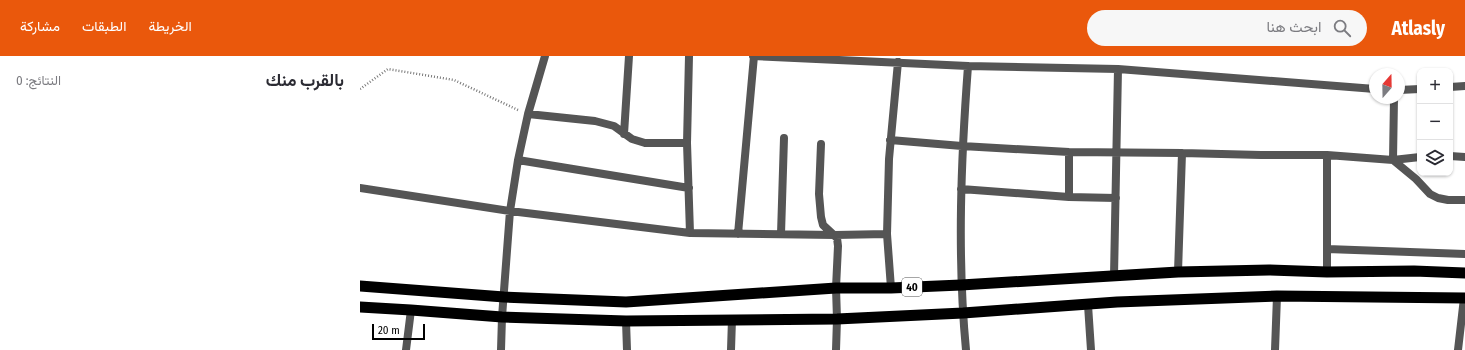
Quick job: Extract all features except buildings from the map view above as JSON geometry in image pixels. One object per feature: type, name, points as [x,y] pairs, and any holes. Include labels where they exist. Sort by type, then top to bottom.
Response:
[{"type":"highway","name":"40","points":[[360,286],[504,297],[626,302],[836,288],[891,288],[961,285],[1178,272],[1269,270],[1327,272],[1414,271],[1465,274]]},
{"type":"highway","points":[[360,307],[502,317],[626,321],[837,319],[963,313],[1116,302],[1277,296],[1464,298]]},
{"type":"street","points":[[502,350],[502,317],[510,211],[518,160],[528,114],[545,56]]},
{"type":"street","points":[[624,134],[629,56]]},
{"type":"street","points":[[689,56],[688,143],[690,233]]},
{"type":"street","points":[[738,234],[754,56],[968,66],[1118,69],[1369,89]]},
{"type":"street","points":[[891,288],[887,234],[890,140],[898,62]]},
{"type":"street","points":[[966,350],[961,285],[961,189],[962,146],[968,66]]},
{"type":"street","points":[[1114,276],[1118,69]]},
{"type":"street","points":[[1453,87],[1465,86]]},
{"type":"street","points":[[1405,90],[1417,89]]},
{"type":"street","points":[[1393,160],[1394,104]]},
{"type":"street","points":[[528,114],[595,121],[614,126],[632,139],[645,143],[688,143]]},
{"type":"street","points":[[781,234],[784,138]]},
{"type":"street","points":[[890,140],[1069,152],[1327,155],[1393,160],[1417,156]]},
{"type":"street","points":[[821,144],[820,217],[823,225],[835,235],[838,246],[836,350]]},
{"type":"street","points":[[1069,152],[1069,197]]},
{"type":"street","points":[[1178,272],[1182,153]]},
{"type":"street","points":[[1327,155],[1327,272]]},
{"type":"street","points":[[1453,156],[1465,157]]},
{"type":"street","points":[[518,160],[689,188]]},
{"type":"street","points":[[1393,160],[1416,179],[1430,194],[1438,198],[1448,200],[1465,200]]},
{"type":"street","points":[[360,188],[510,211],[690,233],[835,235],[887,234]]},
{"type":"street","points":[[961,189],[1069,197],[1116,198]]},
{"type":"street","points":[[1327,249],[1465,254]]},
{"type":"street","points":[[1275,350],[1277,296]]},
{"type":"street","points":[[1458,350],[1464,298]]},
{"type":"street","points":[[1088,305],[1091,350]]},
{"type":"street","points":[[406,350],[411,310]]},
{"type":"street","points":[[731,350],[732,319]]},
{"type":"street","points":[[626,321],[627,350]]},
{"type":"path","points":[[360,89],[388,69],[454,80],[528,114]]}]
